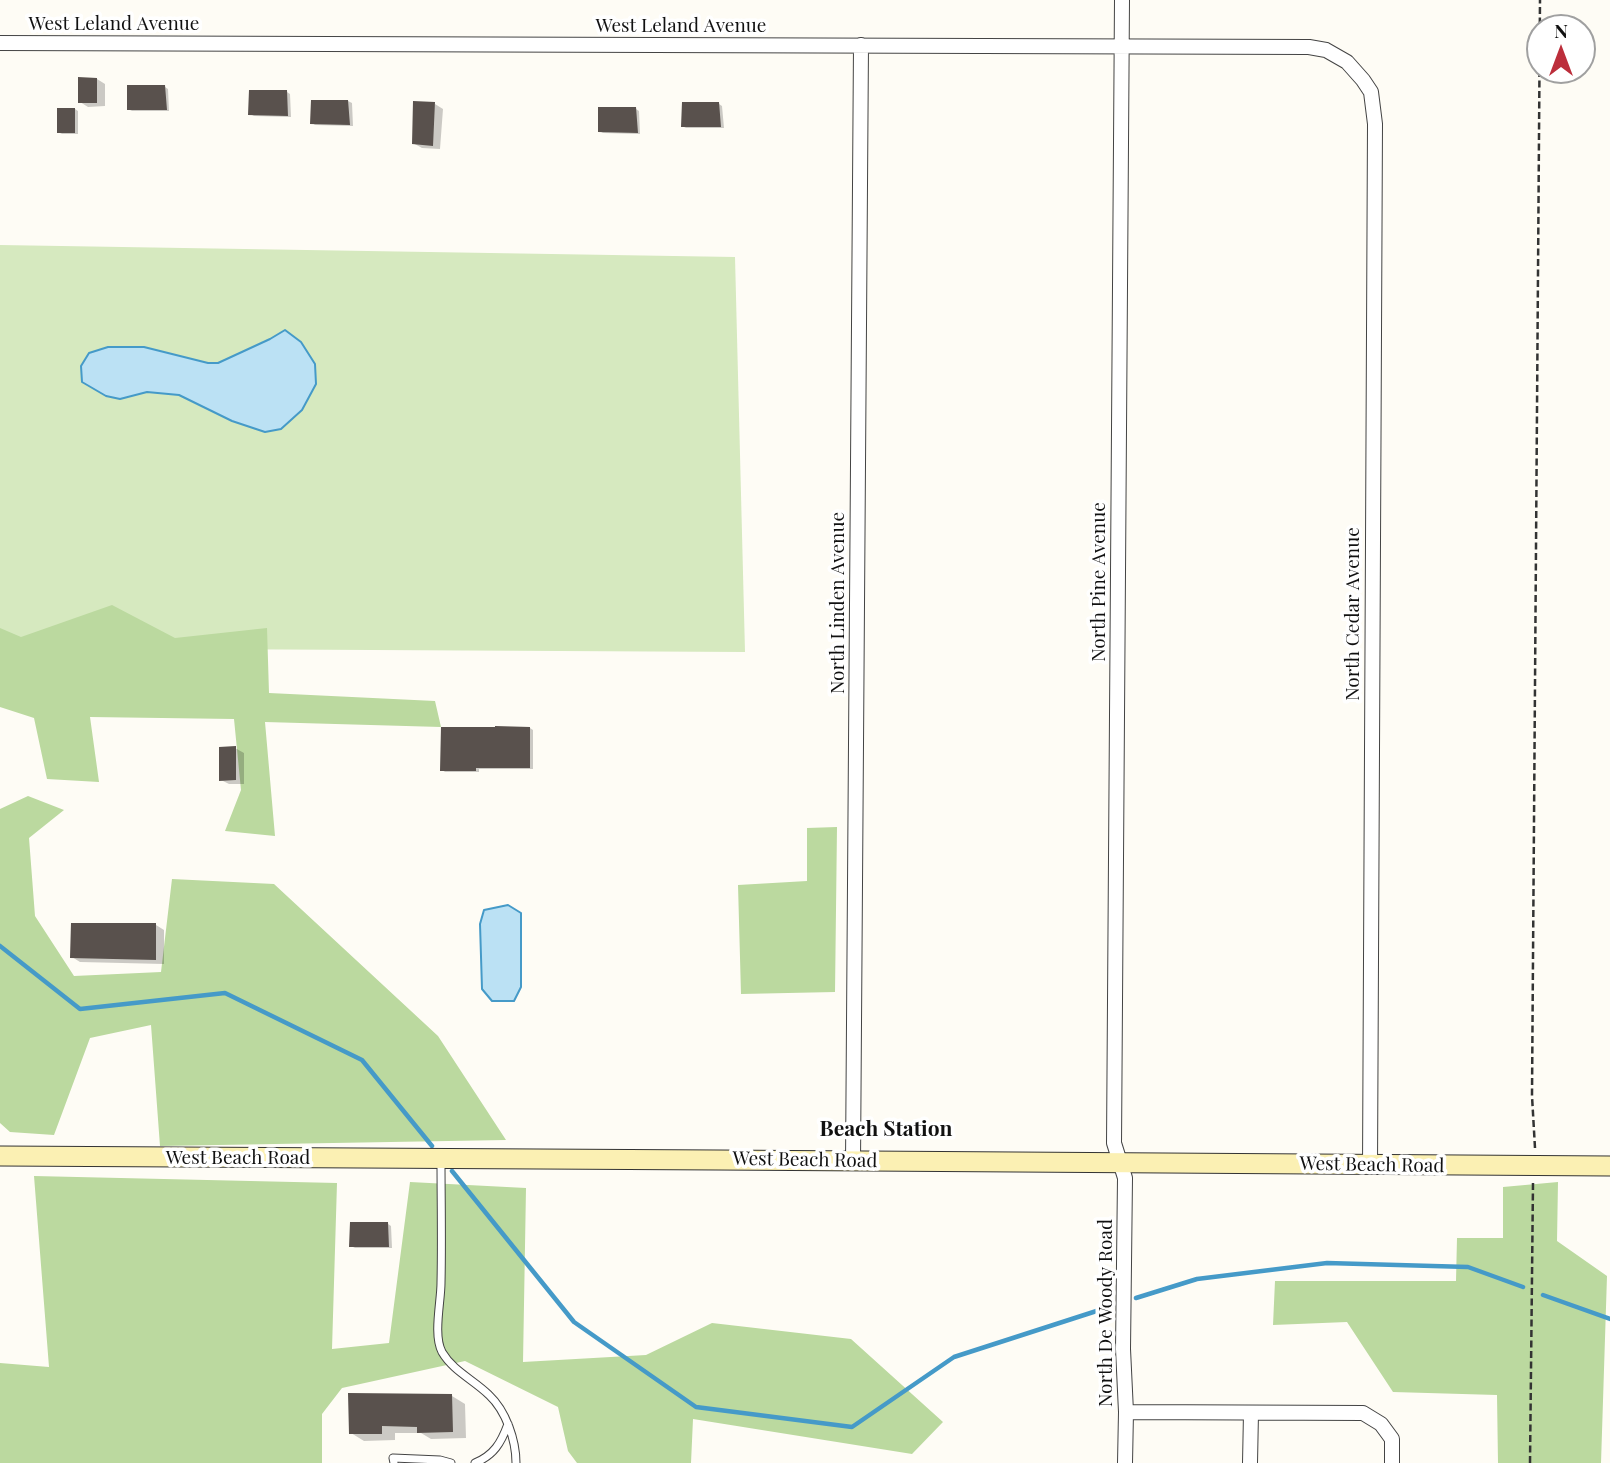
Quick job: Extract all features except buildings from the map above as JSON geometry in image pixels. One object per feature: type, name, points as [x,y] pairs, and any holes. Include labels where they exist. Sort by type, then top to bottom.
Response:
[{"type":"street","name":"North Pine Avenue","points":[[1121,1163],[1114,1143],[1114,1130],[1122,0]]},
{"type":"street","name":"West Leland Avenue","points":[[0,43],[1308,47],[1326,50],[1347,62],[1354,70]]},
{"type":"street","name":"North Linden Avenue","points":[[853,1161],[862,45]]},
{"type":"street","name":"North Cedar Avenue","points":[[1354,70],[1371,92],[1375,124],[1370,1165]]},
{"type":"street","name":"West Beach Road","points":[[0,1156],[1610,1166]]},
{"type":"street","name":"North De Woody Road","points":[[1121,1163],[1125,1178],[1125,1463]]},
{"type":"street","points":[[1126,1412],[1363,1413],[1381,1424],[1392,1439],[1392,1463]]},
{"type":"street","points":[[1250,1463],[1251,1413]]},
{"type":"lane","points":[[441,1159],[441,1284],[438,1332],[441,1350],[456,1369],[491,1396],[508,1423],[516,1451],[516,1463]]},
{"type":"lane","points":[[474,1463],[486,1458],[502,1441],[508,1423]]},
{"type":"lane","points":[[394,1463],[393,1458],[451,1463]]},
{"type":"path","points":[[1535,1151],[1532,1096],[1540,0]]},
{"type":"path","points":[[1530,1463],[1533,1180]]},
{"type":"green space","points":[[0,245],[735,257],[745,652],[0,648]]},
{"type":"green space","points":[[112,605],[175,638],[267,628],[269,693],[435,701],[441,727],[265,722],[275,836],[225,831],[241,790],[234,719],[90,717],[99,782],[47,779],[34,718],[0,707],[0,628],[21,637]]},
{"type":"green space","points":[[28,796],[64,810],[29,838],[35,916],[74,976],[161,972],[172,879],[274,884],[438,1036],[506,1140],[160,1146],[151,1025],[90,1038],[54,1135],[10,1132],[0,1123],[0,809]]},
{"type":"green space","points":[[837,827],[835,992],[741,994],[738,885],[807,881],[807,828]]},
{"type":"green space","points":[[34,1176],[337,1183],[332,1349],[389,1343],[410,1182],[526,1188],[523,1362],[646,1355],[712,1323],[851,1339],[943,1422],[912,1454],[693,1419],[691,1463],[577,1463],[568,1451],[558,1407],[465,1361],[342,1388],[322,1414],[322,1463],[0,1463],[0,1363],[49,1367]]},
{"type":"green space","points":[[1558,1182],[1557,1241],[1607,1276],[1601,1463],[1498,1463],[1497,1395],[1393,1392],[1347,1322],[1273,1325],[1275,1281],[1456,1281],[1457,1238],[1503,1238],[1503,1187]]},
{"type":"water","points":[[285,330],[301,342],[315,364],[316,384],[302,410],[281,429],[265,432],[232,421],[179,395],[147,392],[120,399],[106,396],[82,382],[81,366],[89,353],[108,347],[144,347],[208,363],[218,363]]},
{"type":"water","points":[[508,905],[521,913],[521,987],[514,1001],[492,1001],[482,989],[480,924],[484,910]]},
{"type":"waterway","points":[[0,946],[80,1009],[225,993],[362,1060],[432,1146]]},
{"type":"waterway","points":[[452,1171],[574,1322],[696,1407],[852,1427],[954,1357],[1112,1306]]},
{"type":"waterway","points":[[1136,1298],[1197,1279],[1327,1263],[1468,1267],[1523,1287]]},
{"type":"waterway","points":[[1543,1295],[1610,1319]]},
{"type":"district","name":"Beach Station","points":[[886,1129]]}]
